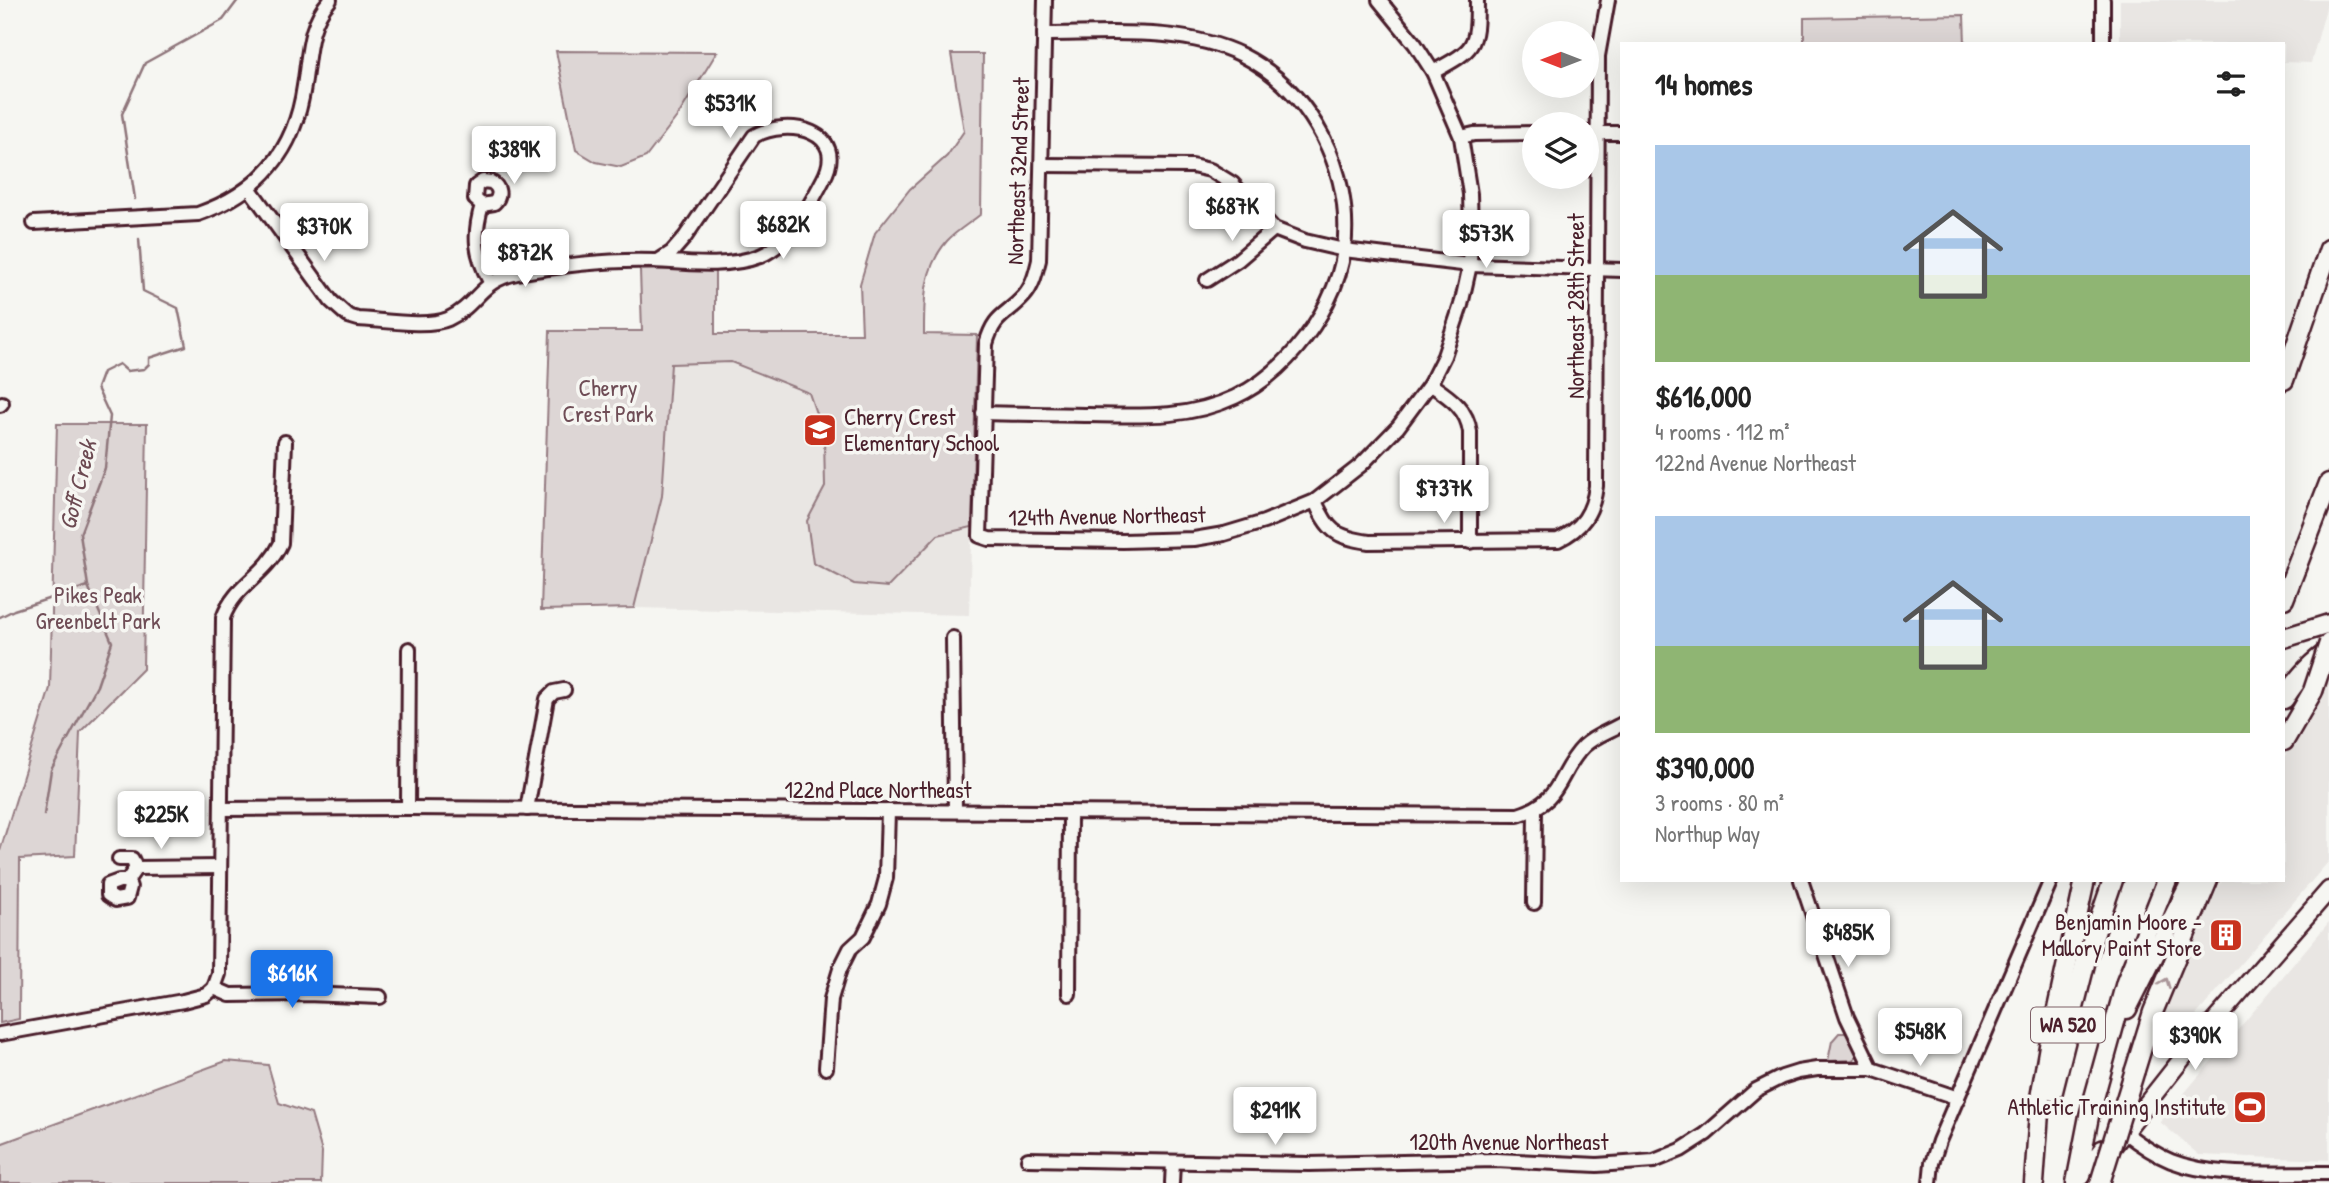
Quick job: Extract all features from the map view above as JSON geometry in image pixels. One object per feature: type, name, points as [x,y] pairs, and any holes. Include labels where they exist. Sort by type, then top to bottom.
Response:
[{"type":"highway","points":[[2285,377],[2329,249]]},
{"type":"highway","points":[[2285,596],[2329,483]]},
{"type":"highway","points":[[2285,638],[2329,624]]},
{"type":"highway","points":[[2285,739],[2313,691],[2329,643]]},
{"type":"highway","points":[[2285,698],[2303,673],[2329,651]]},
{"type":"highway","points":[[2035,1178],[2040,1098],[2046,1059],[2085,882]]},
{"type":"highway","name":"WA 520","points":[[2035,1178],[2064,1041],[2087,956],[2112,882]]},
{"type":"highway","name":"WA 520","points":[[2076,1183],[2089,1116],[2126,982],[2166,882]]},
{"type":"highway","points":[[2109,1043],[2191,882]]},
{"type":"highway","points":[[2097,1183],[2153,1012],[2207,882]]},
{"type":"main road","points":[[2097,1183],[2112,1158],[2113,1146],[2124,1132],[2185,1055],[2329,890]]},
{"type":"main road","points":[[2076,1183],[2102,1149],[2113,1146]]},
{"type":"street","points":[[34,223],[198,214],[220,206],[250,189],[270,168],[292,130],[304,87],[312,33],[330,0]]},
{"type":"street","name":"Northeast 32nd Street","points":[[980,536],[986,344],[991,329],[1000,316],[1024,296],[1037,267],[1045,0]]},
{"type":"street","name":"124th Avenue Northeast","points":[[980,536],[989,539],[1123,541],[1194,539],[1224,534],[1264,522],[1315,500],[1362,465],[1398,427],[1430,384],[1453,331],[1470,265],[1470,194],[1461,137],[1433,72],[1416,44],[1379,0]]},
{"type":"street","points":[[1433,72],[1466,53],[1472,46],[1477,30],[1477,0]]},
{"type":"street","name":"Northeast 28th Street","points":[[1594,112],[1598,56],[1608,0]]},
{"type":"street","points":[[2103,0],[2103,42]]},
{"type":"street","points":[[984,413],[1166,415],[1200,410],[1234,397],[1253,387],[1283,364],[1311,332],[1328,299],[1344,250],[1344,205],[1330,150],[1298,99],[1275,77],[1242,56],[1203,41],[1175,37],[1044,34]]},
{"type":"street","points":[[250,189],[322,289],[348,316],[409,322],[445,321],[490,282],[516,274],[604,262],[748,260],[763,255],[787,237],[825,177],[830,162],[824,142],[808,130],[795,128],[779,127],[754,136],[685,237],[672,252],[658,261]]},
{"type":"street","points":[[1599,133],[1620,132]]},
{"type":"street","points":[[1461,137],[1474,134],[1522,133]]},
{"type":"street","points":[[1042,165],[1192,166],[1210,170],[1233,184],[1274,229],[1305,241],[1344,250],[1470,265],[1620,270]]},
{"type":"street","name":"Northeast 28th Street","points":[[1470,542],[1559,540],[1572,534],[1581,525],[1594,501],[1597,270],[1595,189]]},
{"type":"street","points":[[482,205],[478,218],[476,251],[490,282]]},
{"type":"street","points":[[1207,280],[1238,260],[1274,229]]},
{"type":"street","points":[[685,237],[686,251],[701,262]]},
{"type":"street","points":[[1315,500],[1325,523],[1352,540],[1470,542],[1468,419],[1452,399],[1430,384]]},
{"type":"street","points":[[0,1034],[183,1001],[206,995],[214,988],[219,974],[223,618],[238,591],[266,567],[281,543],[285,442]]},
{"type":"street","points":[[953,638],[955,811]]},
{"type":"street","points":[[408,808],[409,649]]},
{"type":"street","points":[[527,809],[547,699],[554,692],[564,690]]},
{"type":"street","points":[[1534,903],[1535,810],[1549,800],[1584,746],[1620,725]]},
{"type":"street","name":"122nd Place Northeast","points":[[221,809],[888,810],[1489,816],[1518,815],[1535,810]]},
{"type":"street","points":[[826,1068],[831,999],[837,979],[850,950],[863,937],[879,904],[886,878],[888,810]]},
{"type":"street","points":[[1069,994],[1070,813]]},
{"type":"street","points":[[119,859],[132,859],[135,868]]},
{"type":"street","points":[[135,868],[220,867]]},
{"type":"street","points":[[127,881],[135,868]]},
{"type":"street","points":[[1802,882],[1843,1006],[1872,1069]]},
{"type":"street","points":[[1930,1183],[1932,1163],[1939,1141],[2050,882]]},
{"type":"street","points":[[214,988],[230,995],[380,997]]},
{"type":"street","name":"120th Avenue Northeast","points":[[1028,1159],[1309,1164],[1496,1160],[1597,1165],[1654,1161],[1681,1150],[1706,1134],[1756,1090],[1782,1077],[1817,1069],[1872,1069],[1958,1098]]},
{"type":"street","points":[[2124,1132],[2153,1152],[2185,1166],[2214,1171],[2329,1173]]},
{"type":"street","points":[[1172,1183],[1173,1162]]},
{"type":"shaded area","points":[[2120,0],[2328,0],[2311,63],[2285,62],[2285,42],[2120,42]]},
{"type":"shaded area","name":"Cherry Crest Elementary School","points":[[694,334],[977,335],[969,615],[634,608],[662,496],[671,364]]},
{"type":"shaded area","points":[[2329,676],[2329,861],[2167,1049],[2156,1033],[2180,967],[2221,882],[2285,882],[2285,755]]},
{"type":"shaded area","points":[[2329,922],[2329,1160],[2199,1155],[2160,1122]]},
{"type":"green space","points":[[1964,15],[1965,42],[1804,42],[1804,18]]},
{"type":"green space","points":[[556,51],[717,52],[679,114],[646,157],[621,167],[596,162],[576,150]]},
{"type":"green space","name":"Cherry Crest Park","points":[[951,54],[983,54],[981,214],[951,237],[933,263],[926,285],[924,334],[977,335],[972,527],[938,535],[888,587],[854,584],[813,563],[807,521],[825,487],[824,437],[809,393],[731,362],[671,364],[662,496],[634,608],[541,610],[550,331],[642,331],[640,270],[715,269],[715,334],[862,334],[860,284],[875,233],[910,189],[947,156],[964,131]]},
{"type":"green space","name":"Pikes Peak Greenbelt Park","points":[[57,424],[147,424],[143,669],[80,732],[75,856],[20,859],[19,1019],[0,1023],[0,851],[50,688]]},
{"type":"green space","points":[[1839,1033],[1846,1033],[1858,1052],[1854,1060],[1828,1061],[1832,1041]]},
{"type":"green space","points":[[226,1061],[268,1065],[279,1103],[311,1114],[322,1152],[321,1183],[0,1183],[0,1144]]},
{"type":"waterway","name":"Goff Creek","points":[[135,199],[122,114],[145,63],[223,20],[238,0]]},
{"type":"waterway","name":"Goff Creek","points":[[44,815],[51,770],[97,686],[112,642],[88,586],[80,534],[105,468],[110,416],[97,388],[103,372],[119,364],[127,371],[144,369],[149,364],[149,358],[186,346],[178,308],[143,291],[139,239]]},
{"type":"waterway","points":[[0,617],[88,586]]},
{"type":"place","name":"Cherry Crest Elementary School","points":[[820,430]]},
{"type":"place","name":"Benjamin Moore - Mallory Paint Store","points":[[2226,935]]},
{"type":"place","name":"Athletic Training Institute","points":[[2250,1107]]}]
